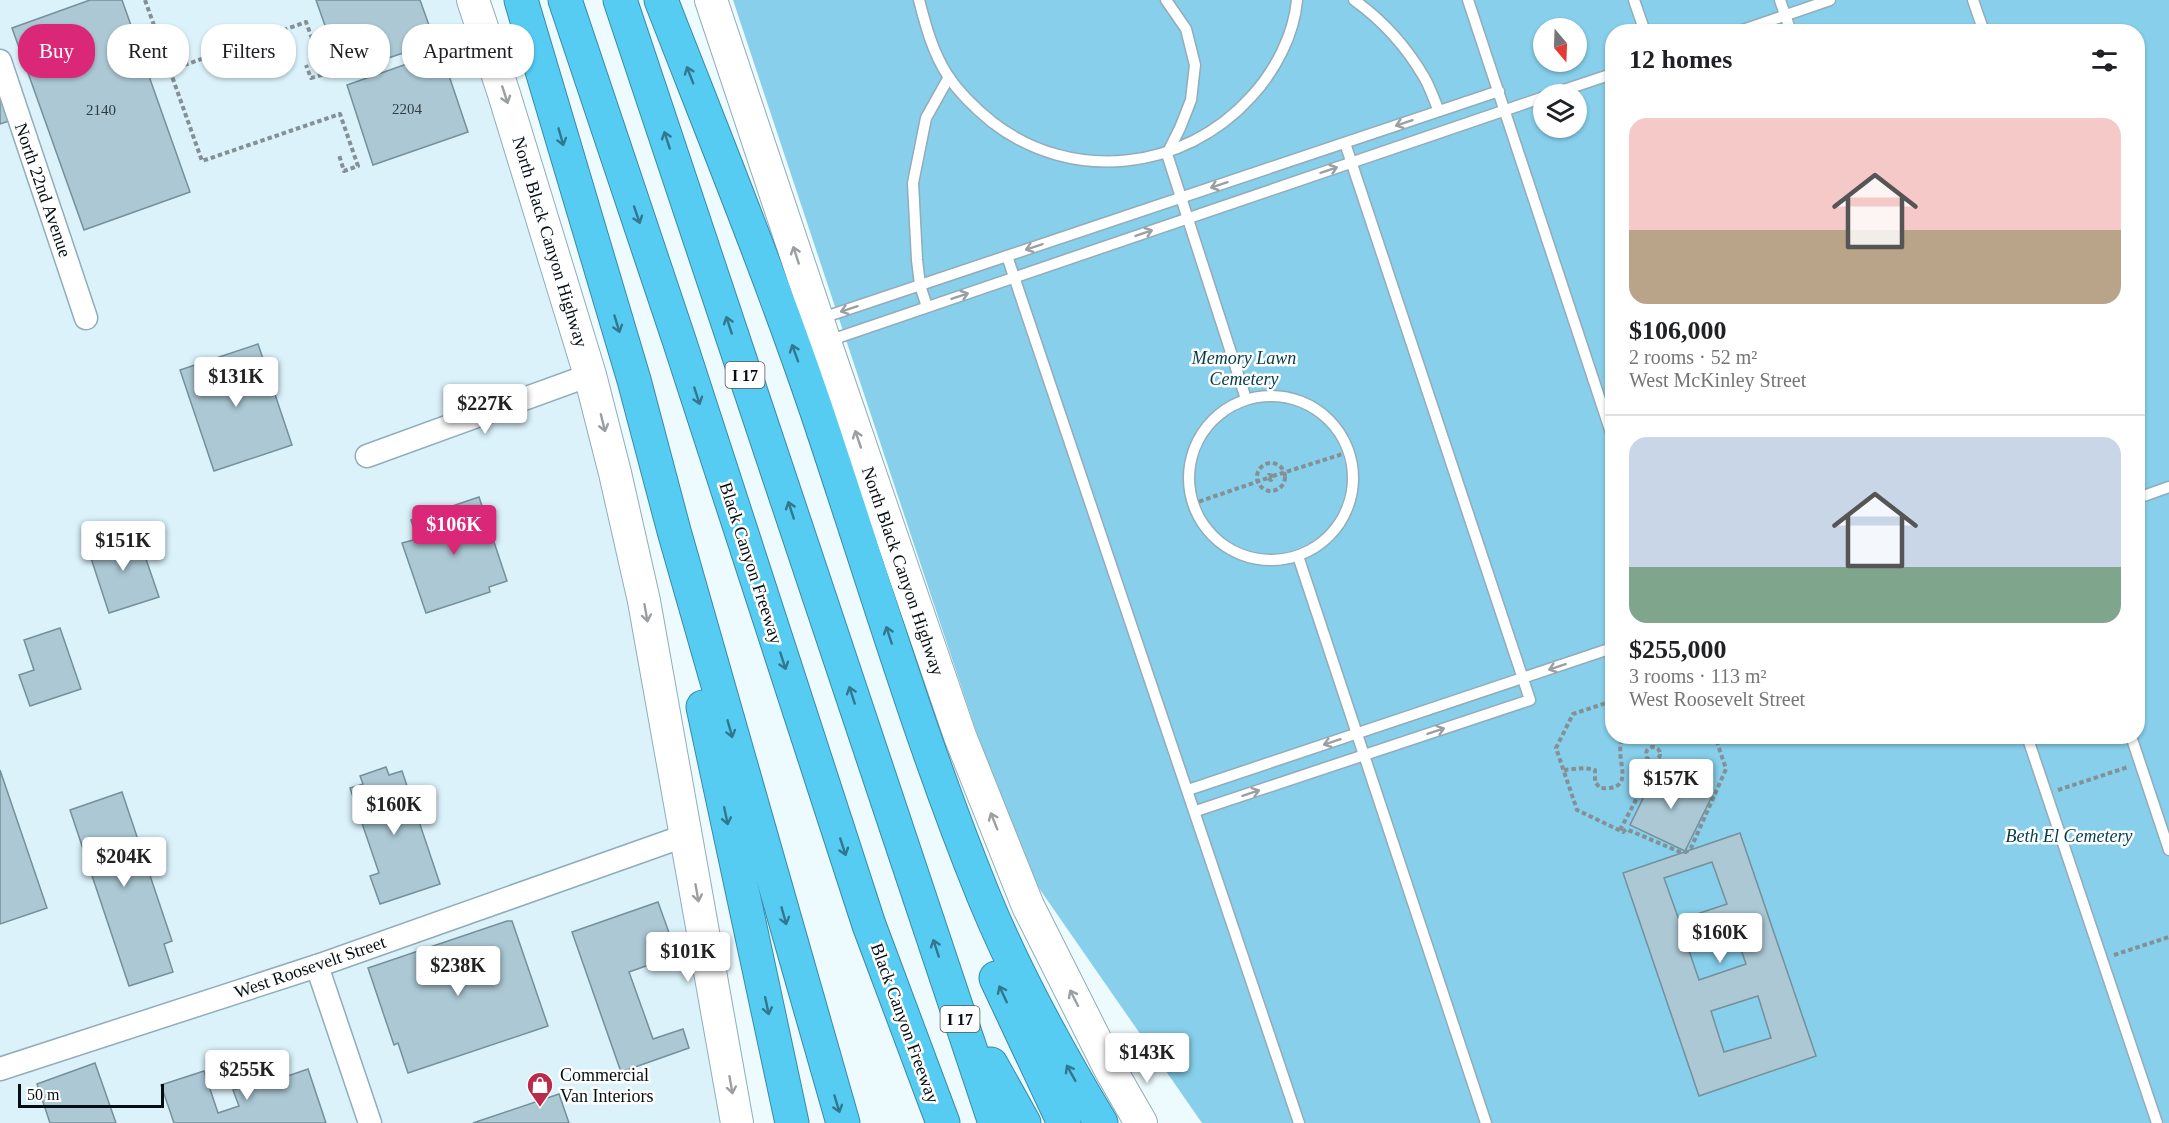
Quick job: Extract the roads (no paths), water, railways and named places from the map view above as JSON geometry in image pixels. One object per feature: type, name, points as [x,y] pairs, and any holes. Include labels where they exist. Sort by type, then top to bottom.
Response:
[{"type":"highway","points":[[521,0],[634,380],[674,531],[843,1123]]},
{"type":"highway","name":"Black Canyon Freeway","points":[[565,0],[679,340],[869,925],[943,1123]]},
{"type":"highway","name":"I 17","points":[[620,0],[995,1123]]},
{"type":"highway","points":[[661,0],[731,179],[815,408],[907,691],[989,963],[1064,1123]]},
{"type":"highway","points":[[674,531],[691,648],[792,1123]]},
{"type":"highway","points":[[952,840],[1040,1017],[1101,1123]]},
{"type":"highway","points":[[869,925],[921,1123]]},
{"type":"highway","points":[[951,995],[1024,1123]]},
{"type":"main road","name":"North Black Canyon Highway","points":[[474,0],[590,375],[615,473],[644,601],[737,1123]]},
{"type":"main road","name":"North Black Canyon Highway","points":[[711,0],[821,331],[960,736],[1023,895],[1104,1059],[1141,1123]]},
{"type":"street","name":"North 22nd Avenue","points":[[0,62],[86,318]]},
{"type":"street","points":[[367,456],[590,375]]},
{"type":"street","name":"West Roosevelt Street","points":[[0,1069],[317,966],[687,835]]},
{"type":"street","points":[[317,966],[370,1123]]},
{"type":"lane","points":[[920,0],[930,40],[949,77],[975,109],[1007,134],[1044,152],[1085,161],[1116,162],[1167,154],[1204,137],[1237,113],[1264,83],[1284,48],[1297,0]]},
{"type":"lane","points":[[1166,0],[1186,29],[1195,65],[1191,100],[1167,154],[1246,399]]},
{"type":"lane","points":[[1354,0],[1399,42],[1425,78],[1439,111]]},
{"type":"lane","points":[[1468,0],[1605,415]]},
{"type":"lane","points":[[1634,0],[1642,24]]},
{"type":"lane","points":[[1780,0],[1788,24]]},
{"type":"lane","points":[[1760,24],[1830,0]]},
{"type":"lane","points":[[1973,0],[1981,24]]},
{"type":"lane","points":[[1582,84],[1605,76]]},
{"type":"lane","points":[[927,307],[920,285],[917,260],[913,183],[926,118],[949,77]]},
{"type":"lane","points":[[821,331],[920,285],[1499,91]]},
{"type":"lane","points":[[821,331],[927,307],[1533,101]]},
{"type":"lane","points":[[1196,811],[1530,700],[1345,143]]},
{"type":"lane","points":[[1007,256],[1196,811],[1299,1123]]},
{"type":"lane","points":[[1275,395],[1302,401],[1327,416],[1345,438],[1354,465],[1353,494],[1342,521],[1323,542],[1298,556],[1272,561],[1246,557],[1223,546],[1204,527],[1192,504],[1188,478],[1192,452],[1204,429],[1223,411],[1246,399],[1275,395]]},
{"type":"lane","points":[[2145,493],[2169,487]]},
{"type":"lane","points":[[1298,556],[1486,1123]]},
{"type":"lane","points":[[1188,790],[1605,650]]},
{"type":"lane","points":[[2030,744],[2157,1123]]},
{"type":"lane","points":[[2134,744],[2169,850]]},
{"type":"place","name":"Commercial Van Interiors","points":[[540,1108]]},
{"type":"park label","name":"Memory Lawn Cemetery","points":[[1244,368]]},
{"type":"park label","name":"Beth El Cemetery","points":[[2069,836]]}]
